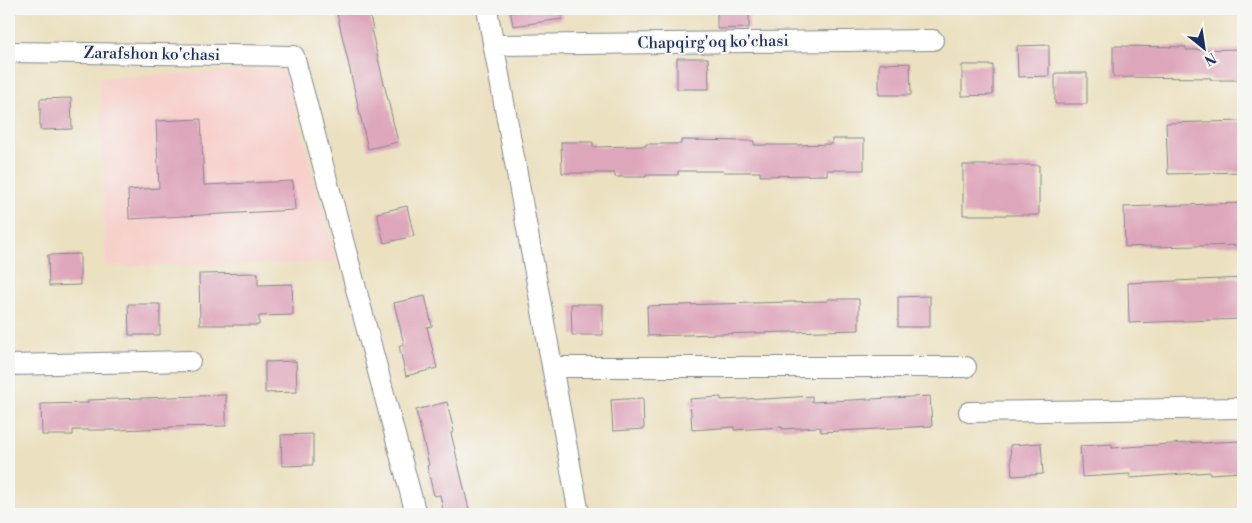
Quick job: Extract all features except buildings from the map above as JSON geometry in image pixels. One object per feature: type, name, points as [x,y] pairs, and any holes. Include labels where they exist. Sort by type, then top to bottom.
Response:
[{"type":"street","points":[[487,9],[579,514]]},
{"type":"street","name":"Chapqirg'oq ko'chasi","points":[[493,45],[933,40]]},
{"type":"street","name":"Zarafshon ko'chasi","points":[[9,52],[294,56],[416,514]]},
{"type":"street","points":[[9,365],[190,361]]},
{"type":"street","points":[[552,367],[966,367]]},
{"type":"street","points":[[969,412],[1243,408]]},
{"type":"shaded area","points":[[283,68],[337,263],[106,266],[100,78]]}]
